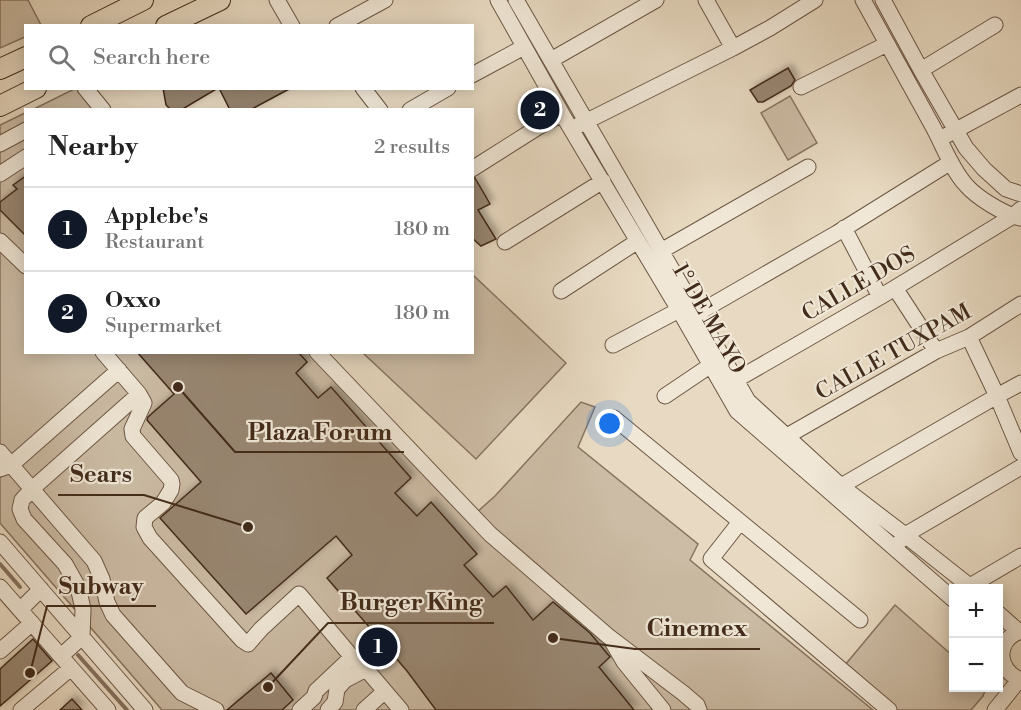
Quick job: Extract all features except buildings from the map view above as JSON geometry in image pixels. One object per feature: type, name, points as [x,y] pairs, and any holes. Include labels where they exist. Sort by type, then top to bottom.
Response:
[{"type":"main road","points":[[93,24],[115,6],[143,0]]},
{"type":"main road","points":[[170,24],[220,0]]},
{"type":"main road","points":[[0,69],[24,58]]},
{"type":"main road","points":[[0,106],[32,90]]},
{"type":"street","points":[[277,0],[291,24]]},
{"type":"street","points":[[341,24],[385,0]]},
{"type":"street","name":"1° DE MAYO","points":[[498,0],[562,114],[638,241],[730,383],[736,411],[949,596]]},
{"type":"street","name":"1° DE MAYO","points":[[516,0],[661,251],[711,365],[842,486],[967,584]]},
{"type":"street","points":[[551,60],[656,0]]},
{"type":"street","points":[[706,0],[733,48]]},
{"type":"street","points":[[571,129],[733,48],[815,0]]},
{"type":"street","points":[[863,0],[965,185],[981,198],[1018,214]]},
{"type":"street","points":[[888,2],[921,70],[966,148],[1006,189],[1021,194]]},
{"type":"street","points":[[921,70],[995,25]]},
{"type":"street","points":[[801,87],[887,44]]},
{"type":"street","points":[[474,74],[524,47]]},
{"type":"street","points":[[87,90],[101,108]]},
{"type":"street","points":[[365,90],[378,108]]},
{"type":"street","points":[[413,108],[445,90]]},
{"type":"street","points":[[940,140],[1021,96]]},
{"type":"street","points":[[474,168],[562,114]]},
{"type":"street","points":[[0,144],[24,131]]},
{"type":"street","points":[[0,174],[24,158]]},
{"type":"street","points":[[613,345],[687,314],[844,228],[951,162]]},
{"type":"street","points":[[661,251],[808,167]]},
{"type":"street","points":[[505,242],[603,181]]},
{"type":"street","name":"CALLE DOS","points":[[730,383],[1018,214]]},
{"type":"street","points":[[844,228],[880,297]]},
{"type":"street","points":[[0,241],[24,264]]},
{"type":"street","points":[[561,291],[638,241]]},
{"type":"street","points":[[894,288],[936,351]]},
{"type":"street","name":"CALLE TUXPAM","points":[[787,436],[936,351],[969,337],[1021,304]]},
{"type":"street","points":[[969,337],[1009,390],[1021,453]]},
{"type":"street","points":[[105,354],[139,394],[144,404],[132,429],[133,436],[172,484],[164,503],[145,518],[144,527],[150,538],[248,644],[299,594],[352,657],[366,669],[395,708]]},
{"type":"street","points":[[319,354],[490,534],[608,636],[683,693],[697,705],[699,710]]},
{"type":"street","points":[[664,396],[711,365]]},
{"type":"street","points":[[5,467],[119,370]]},
{"type":"street","points":[[842,486],[1009,390]]},
{"type":"street","points":[[21,710],[66,662],[82,637],[83,609],[78,587],[65,564],[24,519],[20,508],[22,500],[139,394]]},
{"type":"street","points":[[614,418],[860,620]]},
{"type":"street","points":[[0,452],[5,467],[32,489],[94,561],[102,579],[106,602],[113,615],[182,693],[216,710]]},
{"type":"street","points":[[893,548],[905,535],[1021,467]]},
{"type":"street","points":[[740,522],[711,559],[889,710]]},
{"type":"street","points":[[0,542],[146,710]]},
{"type":"street","points":[[976,584],[1021,556]]},
{"type":"street","points":[[0,587],[10,605],[32,623],[108,710]]},
{"type":"street","points":[[10,605],[41,589]]},
{"type":"street","points":[[1003,616],[1020,631],[1003,641]]},
{"type":"street","points":[[0,651],[32,623]]},
{"type":"street","points":[[608,636],[624,662],[663,710]]},
{"type":"street","points":[[300,710],[314,697],[316,691],[352,657]]},
{"type":"street","points":[[995,710],[1020,680],[1007,672],[1003,658]]},
{"type":"street","points":[[328,710],[335,702],[337,689],[345,680],[366,669]]},
{"type":"street","points":[[364,710],[384,692]]},
{"type":"shaded area","points":[[0,0],[28,0],[40,24],[24,24],[24,37],[0,48]]},
{"type":"shaded area","points":[[72,90],[79,90],[95,108],[36,108]]},
{"type":"shaded area","points":[[790,96],[817,143],[788,160],[761,113]]},
{"type":"shaded area","points":[[24,113],[24,354],[325,354],[476,513],[495,496],[581,402],[595,407],[578,447],[698,544],[690,560],[873,710],[162,710],[0,523],[0,125]]},
{"type":"shaded area","points":[[474,276],[566,363],[476,459],[364,354],[474,354]]},
{"type":"shaded area","points":[[895,605],[949,652],[949,692],[984,692],[971,710],[896,710],[845,665]]},
{"type":"waterway","points":[[0,564],[20,587]]},
{"type":"waterway","points":[[78,655],[127,710]]},
{"type":"place","name":"Oxxo","points":[[540,110]]},
{"type":"place","name":"Plaza Forum","points":[[178,387]]},
{"type":"place","name":"Sears","points":[[248,527]]},
{"type":"place","name":"Cinemex","points":[[553,638]]},
{"type":"place","name":"Applebe's","points":[[378,647]]},
{"type":"place","name":"Subway","points":[[30,673]]},
{"type":"place","name":"Burger King","points":[[268,687]]}]
